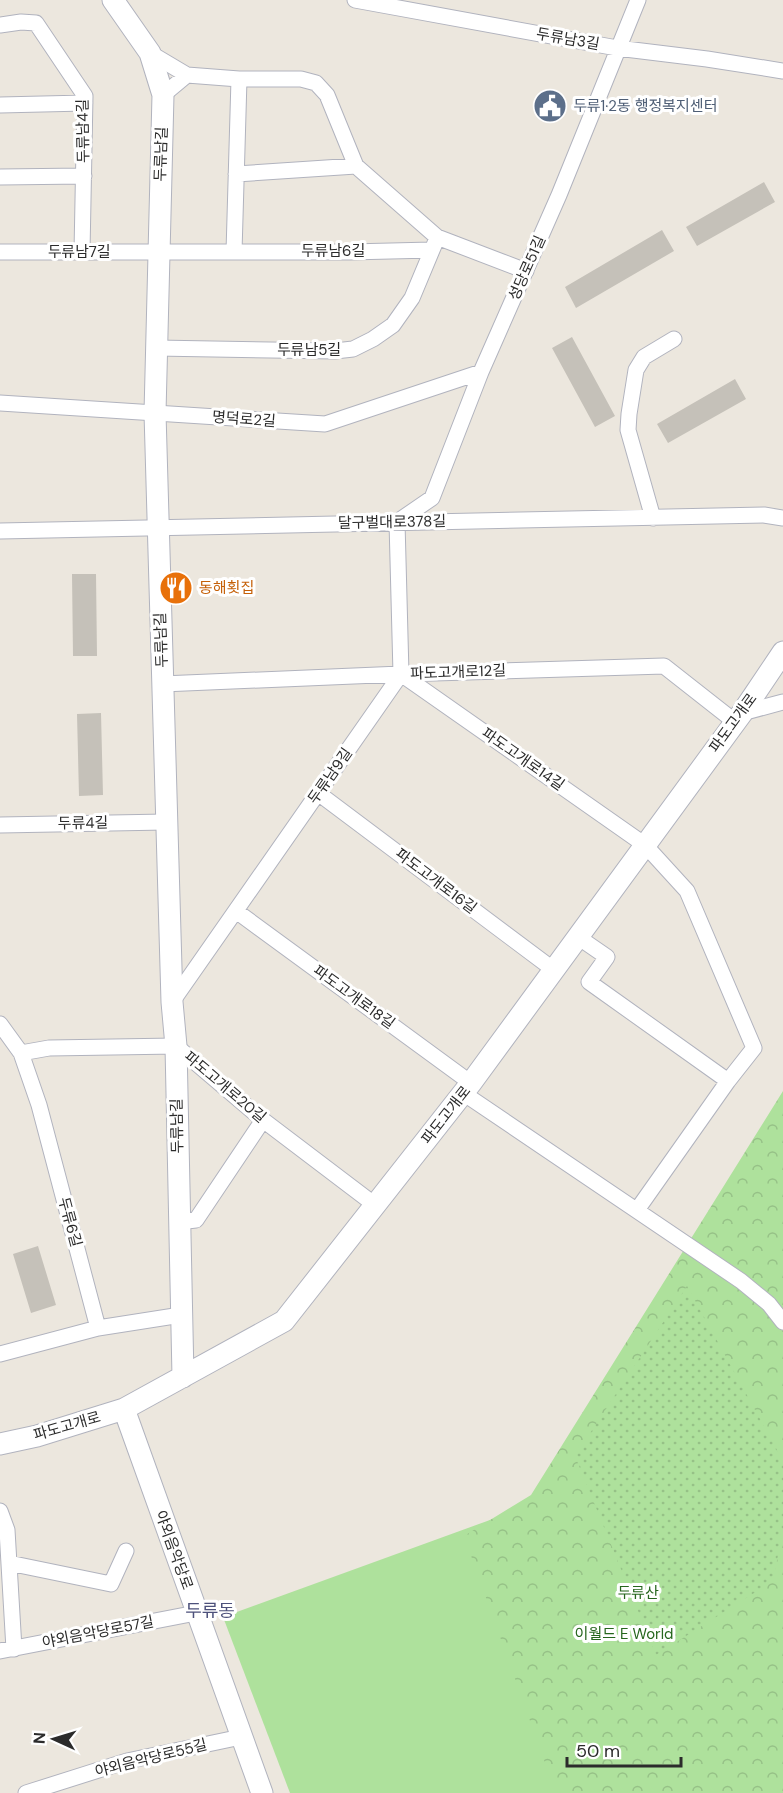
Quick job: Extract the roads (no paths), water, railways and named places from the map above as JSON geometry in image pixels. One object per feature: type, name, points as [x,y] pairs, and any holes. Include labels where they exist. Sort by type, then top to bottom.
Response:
[{"type":"street","name":"두류남길","points":[[113,0],[150,52],[163,95],[154,413],[172,1002],[176,1046],[183,1377]]},
{"type":"street","name":"두류남3길","points":[[355,0],[618,48],[783,71]]},
{"type":"street","name":"성당로51길","points":[[398,522],[432,498],[481,372],[559,195],[638,0]]},
{"type":"street","name":"두류남4길","points":[[0,25],[21,22],[36,23],[85,96],[82,252]]},
{"type":"street","points":[[150,52],[187,75],[239,79],[301,79],[316,83],[327,95],[356,166],[434,243]]},
{"type":"street","points":[[163,95],[187,75]]},
{"type":"street","points":[[234,252],[239,79]]},
{"type":"street","points":[[0,105],[85,103]]},
{"type":"street","points":[[236,174],[356,166]]},
{"type":"street","points":[[0,177],[84,176]]},
{"type":"street","name":"두류남6길","points":[[158,252],[234,252],[434,243],[525,271]]},
{"type":"street","name":"두류남5길","points":[[156,348],[335,351],[353,349],[393,325],[412,298],[434,243]]},
{"type":"street","name":"두류남7길","points":[[0,252],[158,252]]},
{"type":"street","points":[[653,518],[628,430],[629,414],[636,370],[644,357],[674,339]]},
{"type":"street","name":"명덕로2길","points":[[0,403],[325,424],[481,372]]},
{"type":"street","name":"달구벌대로378길","points":[[0,531],[764,515],[783,518]]},
{"type":"street","points":[[398,522],[401,674]]},
{"type":"street","name":"파도고개로","points":[[0,1444],[37,1436],[124,1409],[284,1321],[467,1088],[783,652]]},
{"type":"street","name":"파도고개로12길","points":[[162,684],[664,666],[738,717]]},
{"type":"street","name":"두류남9길","points":[[172,1002],[401,674]]},
{"type":"street","name":"파도고개로14길","points":[[401,674],[645,845],[687,891],[754,1048],[728,1081]]},
{"type":"street","points":[[738,717],[783,702]]},
{"type":"street","name":"파도고개로16길","points":[[318,793],[554,970]]},
{"type":"street","name":"두류4길","points":[[0,825],[166,822]]},
{"type":"street","name":"파도고개로18길","points":[[236,911],[467,1088],[636,1210],[741,1281],[769,1304],[783,1322]]},
{"type":"street","points":[[578,937],[607,957],[589,982],[728,1081],[636,1210]]},
{"type":"street","name":"두류6길","points":[[0,1024],[21,1053],[39,1105],[98,1328]]},
{"type":"street","name":"파도고개로20길","points":[[21,1053],[49,1048],[176,1046],[263,1120],[375,1205]]},
{"type":"street","points":[[178,1222],[196,1220],[263,1120]]},
{"type":"street","points":[[0,1354],[98,1328],[181,1314]]},
{"type":"street","name":"야외음악당로","points":[[124,1409],[262,1793]]},
{"type":"street","points":[[0,1511],[7,1530],[9,1563],[7,1650]]},
{"type":"street","points":[[9,1563],[111,1584],[126,1551]]},
{"type":"street","name":"야외음악당로57길","points":[[7,1650],[196,1613]]},
{"type":"street","name":"야외음악당로55길","points":[[26,1793],[127,1761],[242,1737]]},
{"type":"place","name":"두류1·2동 행정복지센터","points":[[550,106]]},
{"type":"place","name":"동해횟집","points":[[176,588]]},
{"type":"district","name":"두류동","points":[[210,1611]]},
{"type":"park label","name":"두류산","points":[[638,1593]]},
{"type":"park label","name":"이월드 E World","points":[[624,1634]]}]
